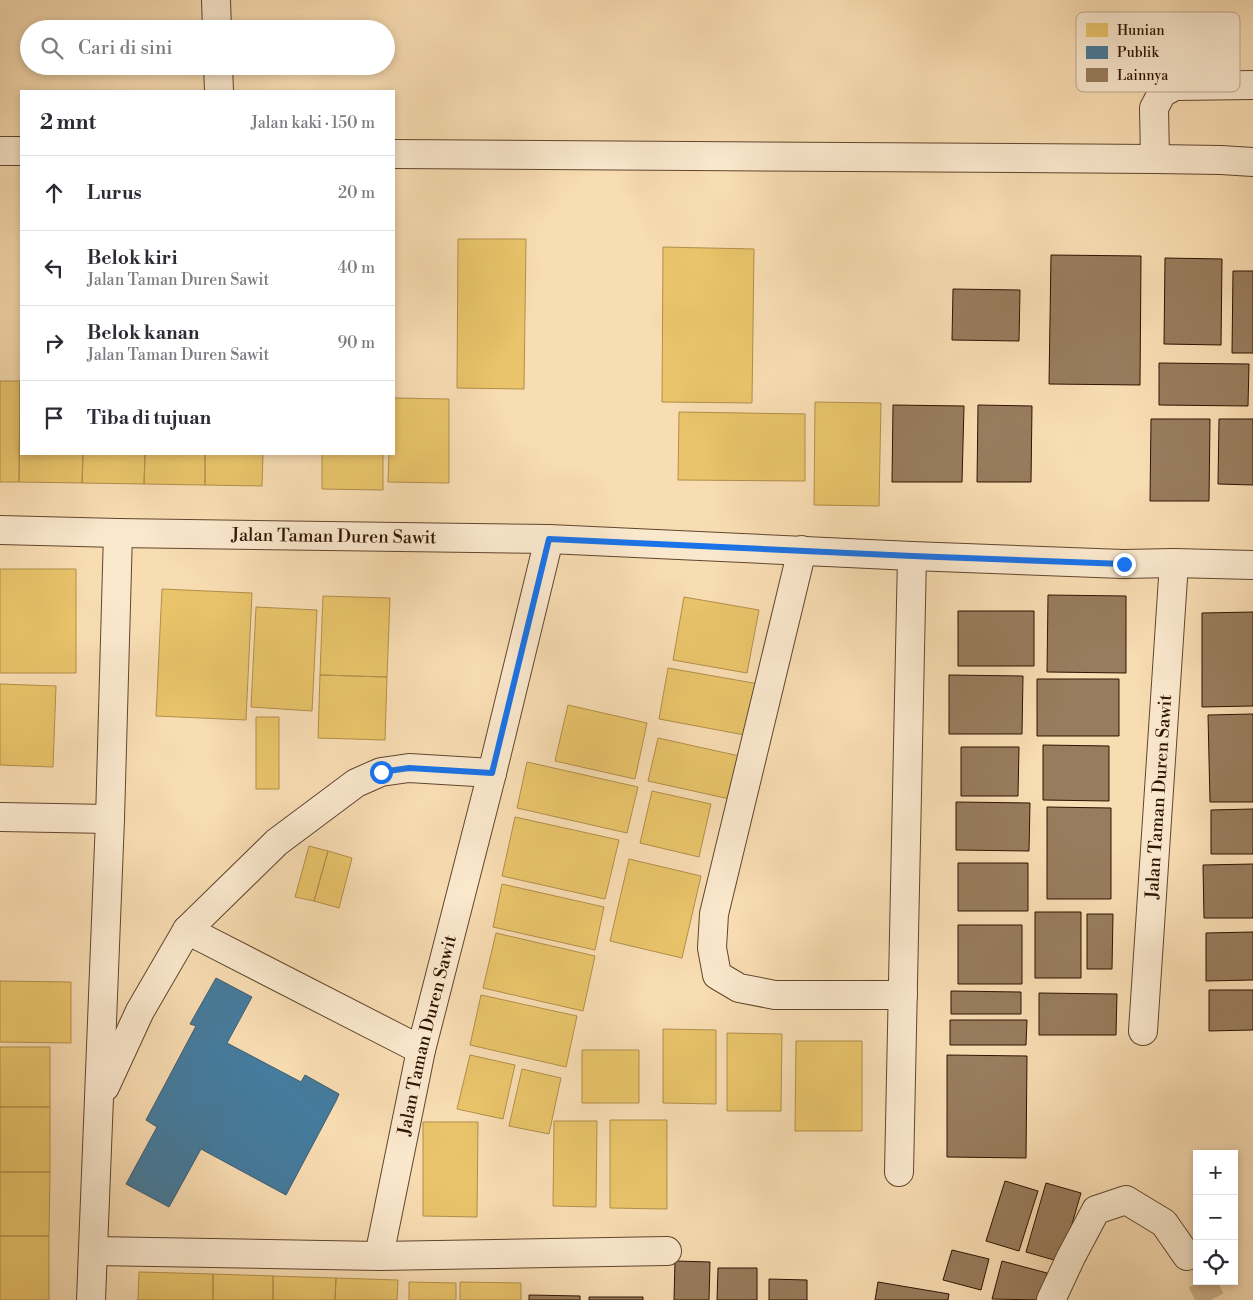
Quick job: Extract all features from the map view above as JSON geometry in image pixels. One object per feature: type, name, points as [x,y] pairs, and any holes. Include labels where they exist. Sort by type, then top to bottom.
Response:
[{"type":"street","points":[[216,0],[217,20]]},
{"type":"street","points":[[218,75],[219,90]]},
{"type":"street","points":[[1240,85],[1253,85]]},
{"type":"street","points":[[1155,159],[1154,108],[1164,92]]},
{"type":"street","points":[[0,151],[20,152]]},
{"type":"street","points":[[395,154],[1155,159],[1253,162]]},
{"type":"street","name":"Jalan Taman Duren Sawit","points":[[0,530],[549,539],[1124,564],[1253,565]]},
{"type":"street","points":[[91,1300],[110,819],[118,533]]},
{"type":"street","name":"Jalan Taman Duren Sawit","points":[[379,1256],[421,1050],[492,773],[549,539]]},
{"type":"street","points":[[802,550],[714,914],[712,948],[717,975],[739,988],[775,995],[903,995]]},
{"type":"street","points":[[899,1172],[912,556]]},
{"type":"street","name":"Jalan Taman Duren Sawit","points":[[1143,1031],[1174,563]]},
{"type":"street","points":[[99,1100],[140,1011],[187,930],[277,842],[356,783],[381,772],[409,768],[492,773]]},
{"type":"street","points":[[0,817],[110,819]]},
{"type":"street","points":[[187,930],[421,1050]]},
{"type":"street","points":[[1051,1300],[1096,1210],[1126,1200],[1164,1223],[1187,1256]]},
{"type":"street","points":[[94,1251],[379,1256],[667,1251]]},
{"type":"building: Hunian","points":[[458,239],[526,239],[524,389],[457,388]]},
{"type":"building: Hunian","points":[[663,247],[754,249],[752,403],[662,402]]},
{"type":"building: Hunian","points":[[0,381],[20,381],[19,482],[0,482]]},
{"type":"building: Hunian","points":[[20,381],[20,455],[83,455],[82,483],[19,482]]},
{"type":"building: Hunian","points":[[395,398],[449,399],[449,483],[388,482],[389,455],[395,455]]},
{"type":"building: Hunian","points":[[815,402],[881,403],[879,506],[814,505]]},
{"type":"building: Hunian","points":[[679,412],[805,414],[805,481],[678,480]]},
{"type":"building: Hunian","points":[[83,455],[145,455],[144,484],[82,483]]},
{"type":"building: Hunian","points":[[145,455],[205,455],[205,485],[144,484]]},
{"type":"building: Hunian","points":[[205,455],[263,455],[262,486],[205,485]]},
{"type":"building: Hunian","points":[[322,455],[383,455],[383,490],[322,489]]},
{"type":"building: Hunian","points":[[0,569],[76,569],[76,673],[0,673]]},
{"type":"building: Hunian","points":[[162,589],[252,593],[246,720],[156,716]]},
{"type":"building: Hunian","points":[[323,596],[390,598],[387,677],[320,675]]},
{"type":"building: Hunian","points":[[684,597],[759,610],[747,673],[673,660]]},
{"type":"building: Hunian","points":[[256,607],[317,610],[312,711],[251,707]]},
{"type":"building: Hunian","points":[[668,668],[759,684],[750,736],[659,719]]},
{"type":"building: Hunian","points":[[320,675],[387,677],[385,740],[318,738]]},
{"type":"building: Hunian","points":[[0,684],[56,686],[53,767],[0,765]]},
{"type":"building: Hunian","points":[[568,705],[647,723],[635,779],[555,761]]},
{"type":"building: Hunian","points":[[256,717],[279,717],[279,789],[256,789]]},
{"type":"building: Hunian","points":[[658,738],[744,757],[734,800],[648,781]]},
{"type":"building: Hunian","points":[[527,762],[638,787],[627,833],[517,808]]},
{"type":"building: Hunian","points":[[652,791],[711,804],[699,857],[640,843]]},
{"type":"building: Hunian","points":[[515,817],[619,840],[605,899],[502,876]]},
{"type":"building: Hunian","points":[[309,846],[328,851],[314,901],[295,897]]},
{"type":"building: Hunian","points":[[328,851],[352,858],[339,908],[314,901]]},
{"type":"building: Hunian","points":[[629,859],[701,876],[682,958],[610,941]]},
{"type":"building: Hunian","points":[[502,884],[604,907],[595,950],[493,927]]},
{"type":"building: Hunian","points":[[496,933],[595,956],[583,1011],[483,988]]},
{"type":"building: Hunian","points":[[0,981],[71,982],[71,1043],[0,1042]]},
{"type":"building: Hunian","points":[[481,995],[577,1016],[566,1067],[470,1045]]},
{"type":"building: Hunian","points":[[663,1029],[716,1030],[716,1104],[663,1103]]},
{"type":"building: Hunian","points":[[727,1033],[782,1034],[781,1111],[727,1111]]},
{"type":"building: Hunian","points":[[796,1041],[862,1041],[862,1131],[795,1131]]},
{"type":"building: Hunian","points":[[0,1047],[50,1047],[50,1107],[0,1107]]},
{"type":"building: Hunian","points":[[582,1050],[639,1050],[639,1103],[582,1103]]},
{"type":"building: Hunian","points":[[470,1055],[515,1065],[503,1119],[457,1109]]},
{"type":"building: Hunian","points":[[522,1069],[561,1078],[549,1134],[509,1126]]},
{"type":"building: Hunian","points":[[0,1107],[50,1107],[50,1172],[0,1172]]},
{"type":"building: Hunian","points":[[610,1120],[667,1120],[667,1209],[610,1208]]},
{"type":"building: Hunian","points":[[554,1121],[597,1121],[596,1207],[553,1206]]},
{"type":"building: Hunian","points":[[423,1122],[478,1122],[477,1217],[423,1216]]},
{"type":"building: Hunian","points":[[0,1172],[50,1172],[49,1236],[0,1236]]},
{"type":"building: Hunian","points":[[0,1236],[49,1236],[49,1300],[0,1300]]},
{"type":"building: Hunian","points":[[139,1272],[213,1274],[213,1300],[138,1300]]},
{"type":"building: Hunian","points":[[213,1274],[273,1276],[273,1300],[213,1300]]},
{"type":"building: Hunian","points":[[273,1276],[336,1278],[335,1300],[273,1300]]},
{"type":"building: Hunian","points":[[336,1278],[398,1280],[397,1300],[335,1300]]},
{"type":"building: Hunian","points":[[409,1282],[456,1283],[456,1300],[409,1300]]},
{"type":"building: Hunian","points":[[460,1282],[521,1283],[521,1300],[460,1300]]},
{"type":"building: Publik","points":[[216,978],[252,997],[227,1043],[301,1082],[305,1075],[339,1094],[286,1195],[201,1149],[169,1207],[126,1184],[157,1127],[146,1120],[196,1026],[190,1024]]},
{"type":"building: Lainnya","points":[[1051,255],[1141,256],[1140,385],[1049,384]]},
{"type":"building: Lainnya","points":[[1165,258],[1222,259],[1221,345],[1164,344]]},
{"type":"building: Lainnya","points":[[1233,271],[1253,271],[1253,353],[1232,353]]},
{"type":"building: Lainnya","points":[[953,289],[1020,290],[1019,341],[952,340]]},
{"type":"building: Lainnya","points":[[1159,363],[1249,364],[1248,406],[1159,405]]},
{"type":"building: Lainnya","points":[[893,405],[964,406],[962,482],[892,482]]},
{"type":"building: Lainnya","points":[[978,405],[1032,406],[1031,482],[977,482]]},
{"type":"building: Lainnya","points":[[1151,419],[1210,419],[1209,501],[1150,501]]},
{"type":"building: Lainnya","points":[[1219,419],[1253,419],[1253,485],[1218,484]]},
{"type":"building: Lainnya","points":[[1048,595],[1126,596],[1126,673],[1047,672]]},
{"type":"building: Lainnya","points":[[958,611],[1034,611],[1034,666],[958,666]]},
{"type":"building: Lainnya","points":[[1253,612],[1253,706],[1202,707],[1202,613]]},
{"type":"building: Lainnya","points":[[949,675],[1023,676],[1022,734],[949,734]]},
{"type":"building: Lainnya","points":[[1037,679],[1119,679],[1119,736],[1037,736]]},
{"type":"building: Lainnya","points":[[1253,714],[1253,802],[1210,802],[1208,715]]},
{"type":"building: Lainnya","points":[[1043,745],[1109,746],[1109,801],[1043,800]]},
{"type":"building: Lainnya","points":[[961,747],[1019,747],[1018,796],[961,796]]},
{"type":"building: Lainnya","points":[[956,802],[1030,803],[1029,851],[956,850]]},
{"type":"building: Lainnya","points":[[1047,807],[1111,808],[1111,899],[1047,899]]},
{"type":"building: Lainnya","points":[[1253,809],[1253,854],[1211,854],[1211,810]]},
{"type":"building: Lainnya","points":[[958,863],[1028,863],[1028,911],[958,911]]},
{"type":"building: Lainnya","points":[[1253,864],[1253,918],[1204,918],[1203,865]]},
{"type":"building: Lainnya","points":[[1035,912],[1081,912],[1081,978],[1035,978]]},
{"type":"building: Lainnya","points":[[1087,914],[1113,914],[1112,969],[1087,969]]},
{"type":"building: Lainnya","points":[[958,925],[1022,925],[1022,984],[958,984]]},
{"type":"building: Lainnya","points":[[1253,932],[1253,980],[1206,981],[1206,933]]},
{"type":"building: Lainnya","points":[[1209,990],[1253,990],[1253,1030],[1209,1031]]},
{"type":"building: Lainnya","points":[[951,991],[1021,992],[1021,1014],[951,1014]]},
{"type":"building: Lainnya","points":[[1039,993],[1117,994],[1116,1035],[1039,1035]]},
{"type":"building: Lainnya","points":[[950,1020],[1027,1020],[1026,1045],[950,1045]]},
{"type":"building: Lainnya","points":[[947,1055],[1027,1056],[1026,1158],[947,1157]]},
{"type":"building: Lainnya","points":[[1005,1181],[1038,1191],[1019,1251],[986,1241]]},
{"type":"building: Lainnya","points":[[1046,1183],[1081,1193],[1061,1262],[1026,1252]]},
{"type":"building: Lainnya","points":[[952,1250],[989,1259],[981,1290],[943,1280]]},
{"type":"building: Lainnya","points":[[675,1261],[710,1262],[709,1300],[674,1300]]},
{"type":"building: Lainnya","points":[[1002,1261],[1047,1273],[1040,1300],[992,1299]]},
{"type":"building: Lainnya","points":[[718,1268],[757,1268],[757,1300],[717,1300]]},
{"type":"building: Lainnya","points":[[769,1279],[807,1280],[807,1300],[769,1300]]},
{"type":"building: Lainnya","points":[[878,1282],[949,1294],[948,1300],[875,1300]]},
{"type":"building: Lainnya","points":[[529,1295],[580,1296],[580,1300],[529,1300]]},
{"type":"building: Lainnya","points":[[589,1297],[643,1297],[643,1300],[589,1300]]},
{"type":"tunnel","points":[[1203,1285],[1211,1300]]},
{"type":"route","points":[[381,772],[409,768],[492,773],[549,539],[1124,564]]}]
